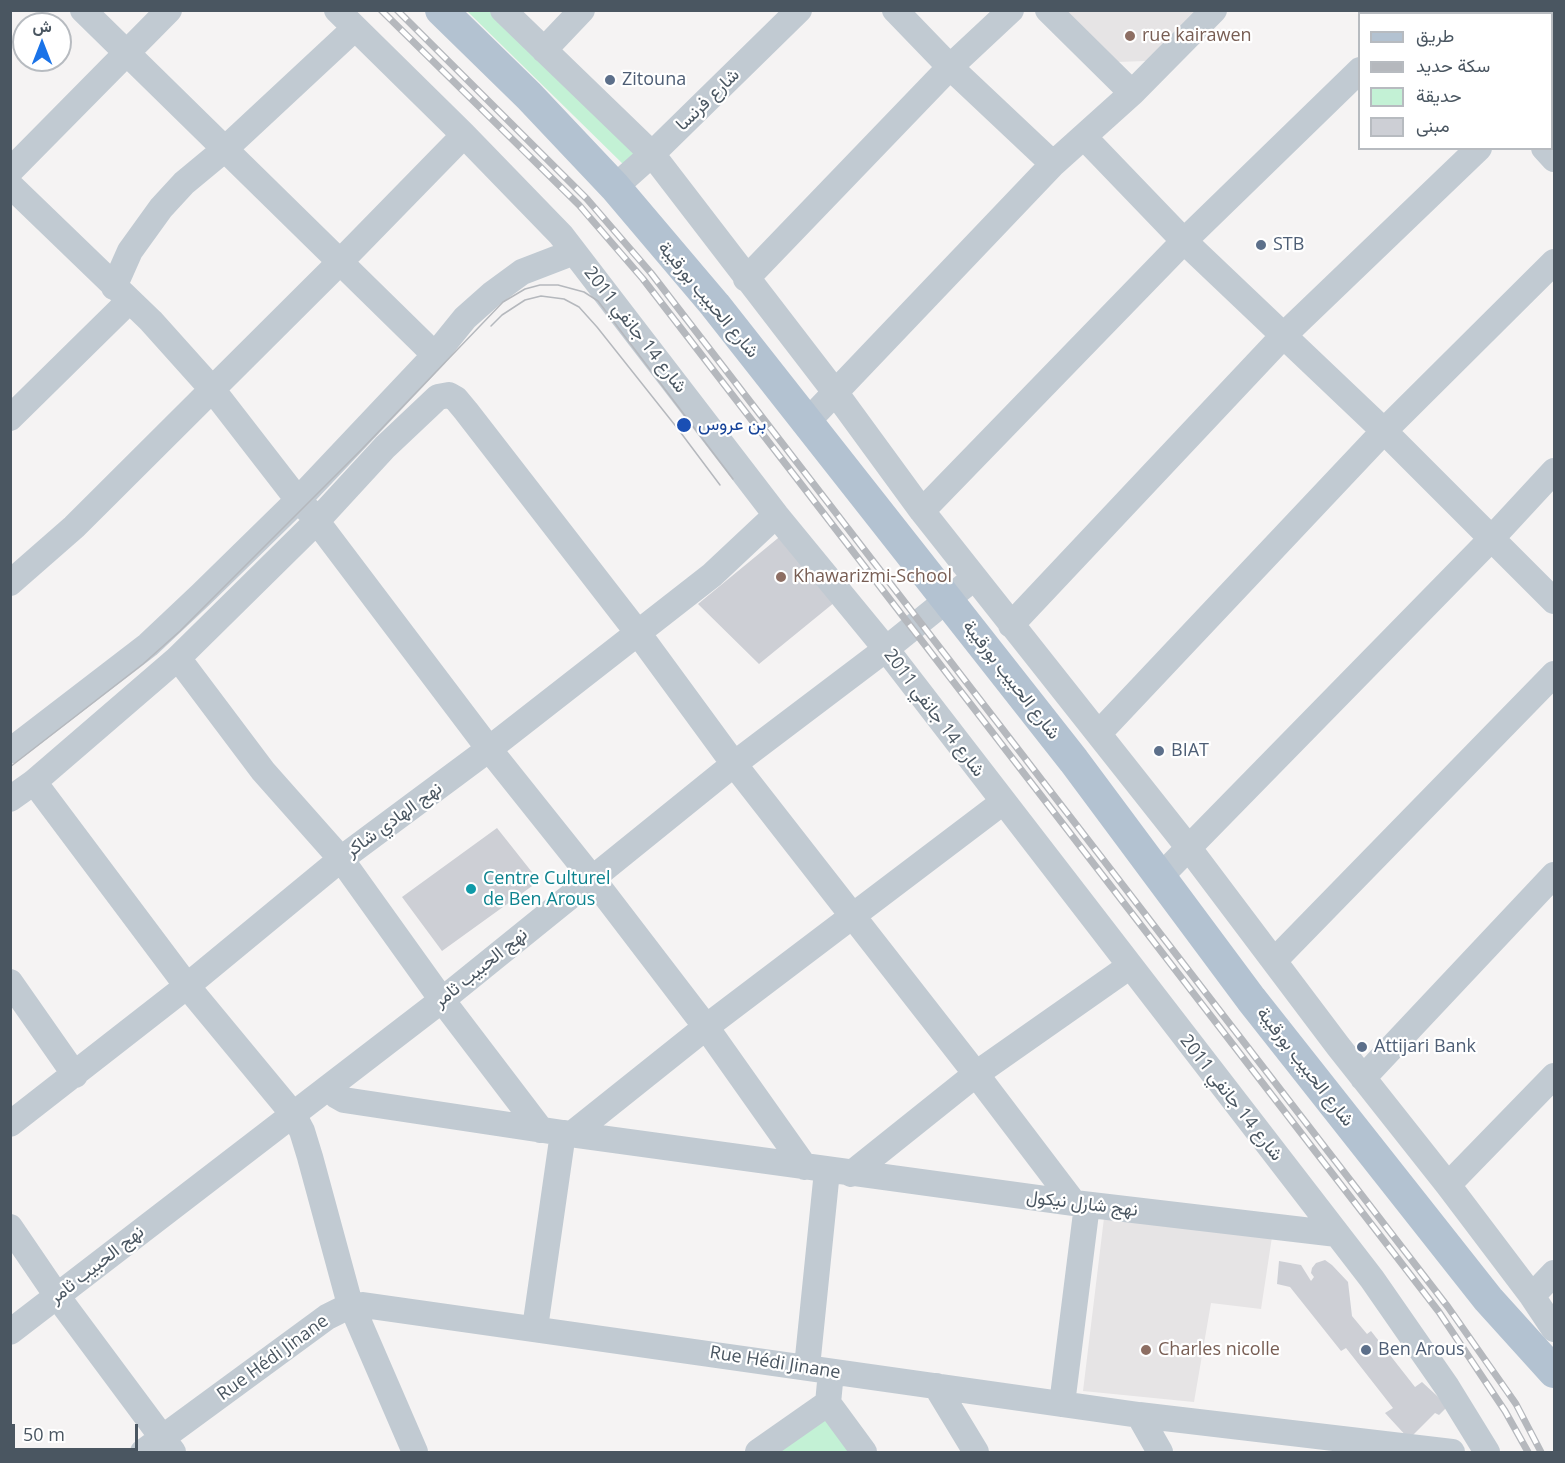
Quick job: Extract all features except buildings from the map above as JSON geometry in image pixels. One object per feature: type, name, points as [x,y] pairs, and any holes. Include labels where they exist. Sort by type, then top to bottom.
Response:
[{"type":"main road","name":"شارع الحبيب بورقيبة","points":[[441,10],[529,96],[615,187],[715,305],[948,600],[1161,876],[1251,999],[1488,1299],[1551,1359]]},
{"type":"street","points":[[83,10],[435,355]]},
{"type":"street","points":[[10,171],[169,10]]},
{"type":"street","name":"شارع 14 جانفي 2011","points":[[337,10],[464,135],[561,235],[776,515],[886,649],[1372,1279],[1447,1387],[1487,1452]]},
{"type":"street","points":[[503,10],[652,154],[835,392],[922,511],[1188,847],[1338,1046],[1448,1185],[1532,1296],[1554,1329]]},
{"type":"street","points":[[544,50],[582,10]]},
{"type":"street","name":"شارع فرنسا","points":[[615,187],[652,154],[799,10]]},
{"type":"street","points":[[895,10],[950,68],[1053,165]]},
{"type":"street","points":[[746,279],[950,68],[1011,10]]},
{"type":"street","points":[[1048,10],[1132,93]]},
{"type":"street","points":[[807,422],[1053,165],[1132,93],[1214,10]]},
{"type":"street","points":[[10,418],[122,294],[130,251],[161,208],[184,183],[225,149],[355,28]]},
{"type":"street","points":[[922,511],[1184,241],[1358,71]]},
{"type":"street","points":[[10,583],[74,527],[464,135]]},
{"type":"street","points":[[1084,137],[1184,241],[1384,431],[1554,601]]},
{"type":"street","points":[[1011,625],[1284,335],[1477,150]]},
{"type":"street","points":[[10,184],[151,321],[212,389],[309,511],[489,749],[592,878],[706,1027],[828,1170],[819,1370],[828,1403],[864,1452]]},
{"type":"street","points":[[10,751],[148,645],[298,500],[435,355],[465,318],[492,294],[522,272],[574,252]]},
{"type":"street","points":[[1099,733],[1384,431],[1554,262]]},
{"type":"street","points":[[10,799],[34,782],[178,658],[438,397],[449,395],[456,399],[638,633],[734,764],[1080,1204],[1062,1404]]},
{"type":"street","points":[[1161,876],[1492,538],[1554,471]]},
{"type":"street","name":"نهج الهادي شاكر","points":[[10,1124],[187,986],[341,858],[489,749],[712,575],[776,515]]},
{"type":"street","name":"نهج الحبيب ثامر","points":[[10,1332],[442,1000],[734,764],[886,649],[974,578]]},
{"type":"street","points":[[178,658],[263,771],[341,858],[442,1000],[559,1133]]},
{"type":"street","points":[[1274,961],[1554,675]]},
{"type":"street","points":[[34,782],[187,986],[293,1114],[302,1131],[310,1157],[352,1306],[415,1452]]},
{"type":"street","points":[[535,1328],[559,1133],[706,1027],[1003,802]]},
{"type":"street","points":[[1363,1078],[1554,875]]},
{"type":"street","points":[[828,1170],[976,1074],[1130,966]]},
{"type":"street","points":[[10,982],[75,1075]]},
{"type":"street","points":[[1309,1072],[1338,1046]]},
{"type":"street","points":[[1448,1185],[1554,1077]]},
{"type":"street","name":"نهج شارل نيكول","points":[[329,1087],[344,1100],[559,1133],[1080,1204],[1337,1234]]},
{"type":"street","points":[[10,1227],[160,1448]]},
{"type":"street","points":[[1532,1296],[1554,1273]]},
{"type":"street","name":"Rue Hédi Jinane","points":[[160,1448],[327,1317],[352,1306],[383,1307],[535,1328],[1139,1415],[1452,1452]]},
{"type":"street","points":[[936,1386],[976,1452]]},
{"type":"street","points":[[758,1452],[828,1403]]},
{"type":"street","points":[[1139,1415],[1160,1452]]},
{"type":"shaded area","name":"rue kairawen","points":[[1062,11],[1195,11],[1146,61],[1116,62]]},
{"type":"shaded area","name":"Charles nicolle","points":[[1104,1218],[1272,1237],[1261,1309],[1211,1303],[1194,1402],[1083,1391]]},
{"type":"green space","points":[[467,11],[496,11],[640,153],[626,167]]},
{"type":"green space","points":[[832,1406],[864,1452],[764,1452]]},
{"type":"tram line","points":[[10,767],[143,664],[180,631],[362,449],[503,302],[525,289],[540,285],[558,285],[584,292],[598,301],[733,479]]},
{"type":"tram line","points":[[491,326],[502,315],[525,300],[541,296],[564,299],[579,307],[678,429],[720,485]]},
{"type":"railway","points":[[381,10],[579,205],[643,279],[1439,1312],[1505,1411],[1528,1452]]},
{"type":"railway","points":[[397,10],[587,199],[651,273],[1448,1307],[1516,1404],[1541,1452]]},
{"type":"place","name":"rue kairawen","points":[[1130,36]]},
{"type":"place","name":"Zitouna","points":[[610,80]]},
{"type":"place","name":"STB","points":[[1261,245]]},
{"type":"place","name":"بن عروس","points":[[684,425]]},
{"type":"place","name":"Khawarizmi-School","points":[[781,577]]},
{"type":"place","name":"BIAT","points":[[1159,751]]},
{"type":"place","name":"Centre Culturel de Ben Arous","points":[[471,889]]},
{"type":"place","name":"Attijari Bank","points":[[1362,1047]]},
{"type":"place","name":"Charles nicolle","points":[[1146,1350]]},
{"type":"place","name":"Ben Arous","points":[[1366,1350]]}]
